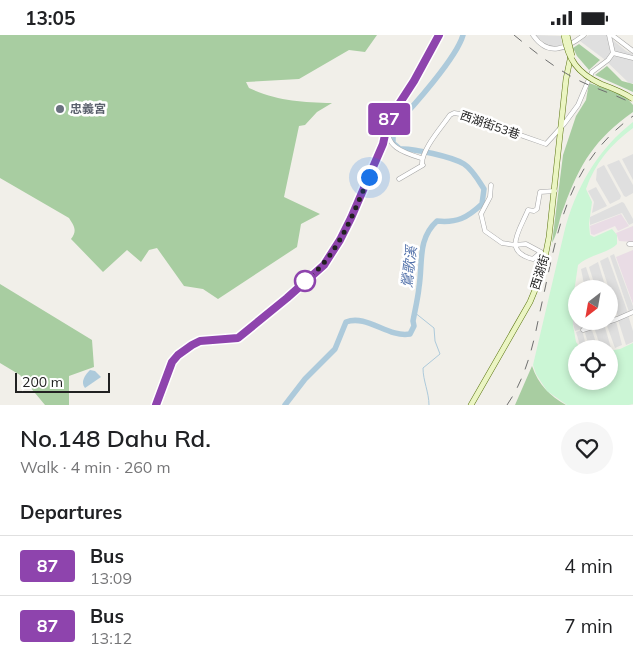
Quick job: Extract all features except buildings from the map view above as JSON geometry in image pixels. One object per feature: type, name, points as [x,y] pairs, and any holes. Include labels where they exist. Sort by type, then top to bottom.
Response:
[{"type":"street","points":[[156,405],[172,362],[178,355],[200,341],[238,338],[324,265],[351,218],[383,144],[388,121],[414,81],[439,35]]},
{"type":"street","points":[[533,35],[547,49],[556,49],[575,42],[584,35]]},
{"type":"street","points":[[565,35],[570,56],[578,68],[598,83],[626,93],[633,99]]},
{"type":"street","points":[[611,35],[633,51]]},
{"type":"street","points":[[611,35],[613,53]]},
{"type":"street","points":[[613,53],[633,59]]},
{"type":"street","points":[[561,126],[578,105],[592,72],[613,53]]},
{"type":"street","points":[[570,56],[588,73],[633,95]]},
{"type":"street","name":"西湖街","points":[[471,405],[530,302],[542,273],[555,191],[570,56]]},
{"type":"street","points":[[398,179],[423,164],[421,158],[391,145],[389,139],[390,124],[399,109],[402,99]]},
{"type":"street","name":"西湖街53巷","points":[[421,158],[450,115],[454,113],[546,144],[561,126]]},
{"type":"street","points":[[490,185],[490,197],[480,214],[485,231],[502,243],[515,245],[526,244],[541,253],[533,259],[523,257],[516,250],[515,245],[528,210],[534,211],[537,209],[540,192],[555,191]]},
{"type":"street","points":[[618,319],[633,312]]},
{"type":"shaded area","points":[[535,35],[561,36],[562,45],[555,47],[547,45]]},
{"type":"shaded area","points":[[589,35],[607,35],[626,51],[633,54],[633,83],[630,84],[604,59],[580,41]]},
{"type":"shaded area","points":[[633,154],[633,180],[622,159]]},
{"type":"shaded area","points":[[619,160],[633,185],[633,193],[626,197],[607,165]]},
{"type":"shaded area","points":[[604,165],[621,196],[620,199],[610,204],[596,180],[597,169]]},
{"type":"shaded area","points":[[596,187],[607,206],[592,213],[594,202],[588,191]]},
{"type":"shaded area","points":[[622,202],[633,219],[633,223],[629,225],[622,213],[590,225],[590,217]]},
{"type":"shaded area","points":[[621,214],[629,226],[618,231],[615,226],[594,235],[591,234],[590,226]]},
{"type":"shaded area","points":[[633,226],[633,242],[619,241],[616,233]]},
{"type":"shaded area","points":[[633,250],[633,304],[616,257]]},
{"type":"shaded area","points":[[614,254],[633,306],[633,310],[629,312],[610,256]]},
{"type":"shaded area","points":[[608,257],[616,280],[606,280],[600,261]]},
{"type":"shaded area","points":[[598,262],[603,280],[593,280],[589,267]]},
{"type":"shaded area","points":[[586,267],[590,280],[583,280],[581,269]]},
{"type":"shaded area","points":[[618,285],[628,313],[618,317]]},
{"type":"shaded area","points":[[628,315],[633,331],[633,342],[626,345],[618,320]]},
{"type":"shaded area","points":[[618,329],[622,345],[618,347],[618,340],[612,340],[609,330]]},
{"type":"shaded area","points":[[582,330],[585,340],[578,340],[576,332]]},
{"type":"shaded area","points":[[584,330],[592,330],[595,340],[587,340]]},
{"type":"shaded area","points":[[595,330],[606,330],[609,340],[598,340]]},
{"type":"green space","points":[[0,35],[377,35],[365,52],[349,50],[299,79],[246,82],[249,88],[280,98],[332,103],[317,112],[305,125],[299,126],[284,197],[320,214],[301,224],[297,247],[218,299],[203,289],[184,286],[157,248],[149,250],[141,262],[127,250],[103,272],[71,239],[74,229],[69,218],[0,178]]},
{"type":"green space","points":[[579,44],[600,60],[589,70],[573,48]]},
{"type":"green space","points":[[607,66],[622,81],[633,84],[633,92],[595,75]]},
{"type":"green space","points":[[589,83],[624,95],[633,105],[633,112],[608,132],[590,153],[570,191],[552,243],[563,155],[576,116],[586,100]]},
{"type":"green space","points":[[633,122],[633,128],[611,147],[599,162],[586,189],[592,202],[589,224],[590,235],[594,237],[612,229],[617,235],[617,244],[583,261],[578,265],[576,280],[568,280],[568,330],[574,330],[576,340],[568,340],[568,390],[618,390],[618,349],[633,343],[633,404],[567,405],[547,391],[536,374],[533,365],[564,233],[574,201],[589,171],[620,133]]},
{"type":"green space","points":[[0,284],[92,340],[94,367],[69,376],[69,405],[45,405],[20,375],[0,363]]},
{"type":"green space","points":[[532,366],[545,389],[566,405],[515,405]]},
{"type":"water","points":[[90,370],[95,371],[101,377],[85,388],[83,381]]},
{"type":"waterway","name":"鶯歌溪","points":[[285,405],[305,379],[335,349],[346,322],[362,321],[394,333],[410,334],[414,326],[413,321],[419,291],[422,252],[426,236],[437,221],[461,219],[482,204],[484,189],[467,166],[459,161],[433,154],[400,149],[393,143],[395,125],[444,68],[463,35]]},
{"type":"waterway","points":[[414,312],[434,328],[435,341],[440,354],[423,368],[429,405]]},
{"type":"railway","points":[[514,35],[564,72],[633,104]]},
{"type":"railway","points":[[507,405],[519,384],[534,339],[551,259],[566,206],[577,181],[591,158],[610,136],[633,116]]},
{"type":"bus line","name":"87","points":[[156,405],[172,362],[178,355],[200,341],[238,338],[324,265],[351,218],[383,144],[388,121],[414,81],[439,35]]},
{"type":"place","name":"忠義宮","points":[[60,109]]},
{"type":"route","points":[[305,281],[324,265],[340,240],[369,177]]}]
